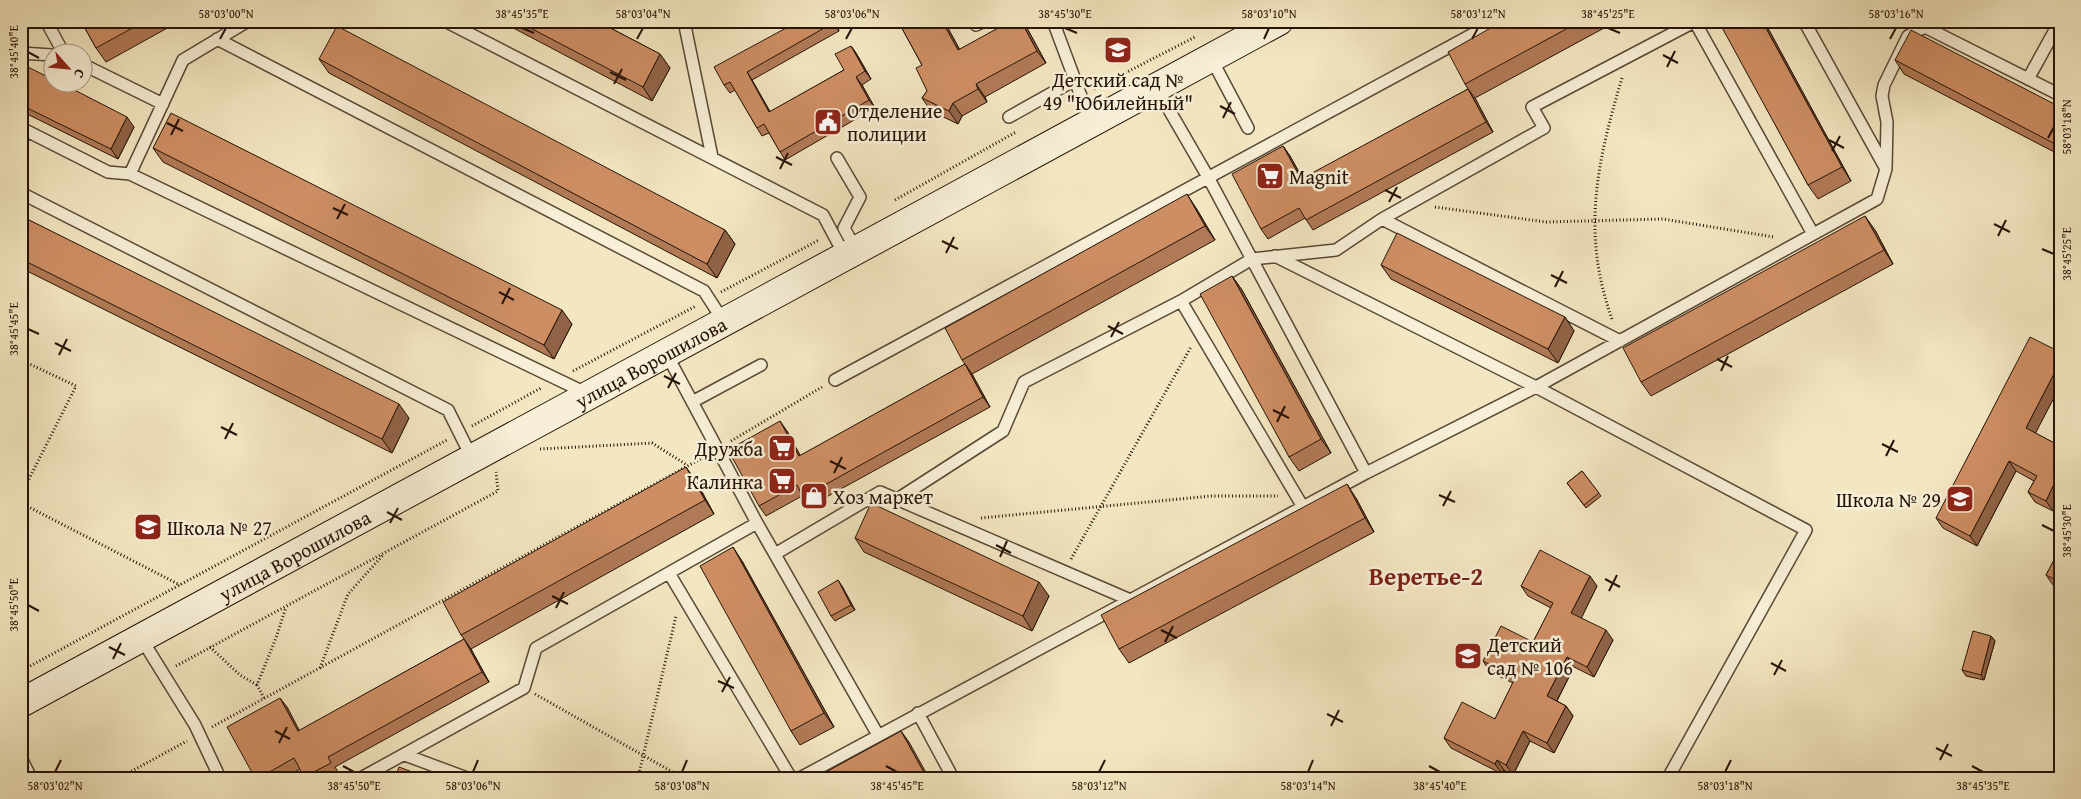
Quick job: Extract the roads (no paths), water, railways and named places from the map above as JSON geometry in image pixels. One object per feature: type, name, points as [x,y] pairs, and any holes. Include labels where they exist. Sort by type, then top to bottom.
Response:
[{"type":"main road","name":"улица Ворошилова","points":[[21,703],[141,638],[490,462],[590,394],[724,322],[844,246],[1157,89],[1206,46],[1279,21]]},
{"type":"lane","points":[[46,21],[58,42]]},
{"type":"lane","points":[[130,174],[183,60],[248,21]]},
{"type":"lane","points":[[444,21],[823,215],[844,246]]},
{"type":"lane","points":[[684,21],[712,157]]},
{"type":"lane","points":[[974,21],[976,25],[984,21]]},
{"type":"lane","points":[[1053,21],[1091,123]]},
{"type":"lane","points":[[835,380],[1497,21]]},
{"type":"lane","points":[[1804,21],[1886,169]]},
{"type":"lane","points":[[2028,79],[2060,21]]},
{"type":"lane","points":[[896,500],[1003,431],[1024,382],[1181,301],[1252,259],[1336,250],[1382,219],[1544,128],[1532,107],[1696,22],[1813,234]]},
{"type":"lane","points":[[800,778],[1366,473],[1536,387],[1877,198],[1886,169],[1887,122],[1882,96],[1884,85],[1908,36],[1924,24],[2060,96]]},
{"type":"lane","points":[[217,39],[704,291],[724,322]]},
{"type":"lane","points":[[1206,46],[1248,128]]},
{"type":"lane","points":[[21,53],[42,54]]},
{"type":"lane","points":[[92,69],[163,104]]},
{"type":"lane","points":[[1009,118],[1075,80]]},
{"type":"lane","points":[[1157,89],[1208,177],[1366,473]]},
{"type":"lane","points":[[21,141],[27,131],[108,172],[130,174],[590,394]]},
{"type":"lane","points":[[837,158],[860,196],[844,228],[844,246]]},
{"type":"lane","points":[[21,193],[448,410],[458,434],[490,462]]},
{"type":"lane","points":[[1382,219],[1620,341]]},
{"type":"lane","points":[[1275,256],[1536,387],[1806,530],[1668,778]]},
{"type":"lane","points":[[1181,301],[1303,507]]},
{"type":"lane","points":[[666,353],[757,523],[878,735]]},
{"type":"lane","points":[[692,402],[761,365]]},
{"type":"lane","points":[[775,554],[880,492],[1128,600]]},
{"type":"lane","points":[[361,778],[524,688],[536,648],[757,523]]},
{"type":"lane","points":[[669,573],[791,778]]},
{"type":"lane","points":[[141,638],[199,734],[220,778]]},
{"type":"lane","points":[[918,714],[953,778]]},
{"type":"lane","points":[[404,755],[467,778]]},
{"type":"lane","points":[[21,758],[31,778]]},
{"type":"place","name":"Детский сад № 49 \"Юбилейный\"","points":[[1118,50]]},
{"type":"place","name":"Отделение полиции","points":[[828,122]]},
{"type":"place","name":"Magnit","points":[[1270,176]]},
{"type":"place","name":"Дружба","points":[[782,448]]},
{"type":"place","name":"Калинка","points":[[782,481]]},
{"type":"place","name":"Хоз маркет","points":[[814,496]]},
{"type":"place","name":"Школа № 29","points":[[1960,499]]},
{"type":"place","name":"Школа № 27","points":[[148,527]]},
{"type":"place","name":"Детский сад № 106","points":[[1468,656]]},
{"type":"district","name":"Веретье-2","points":[[1426,576]]}]
